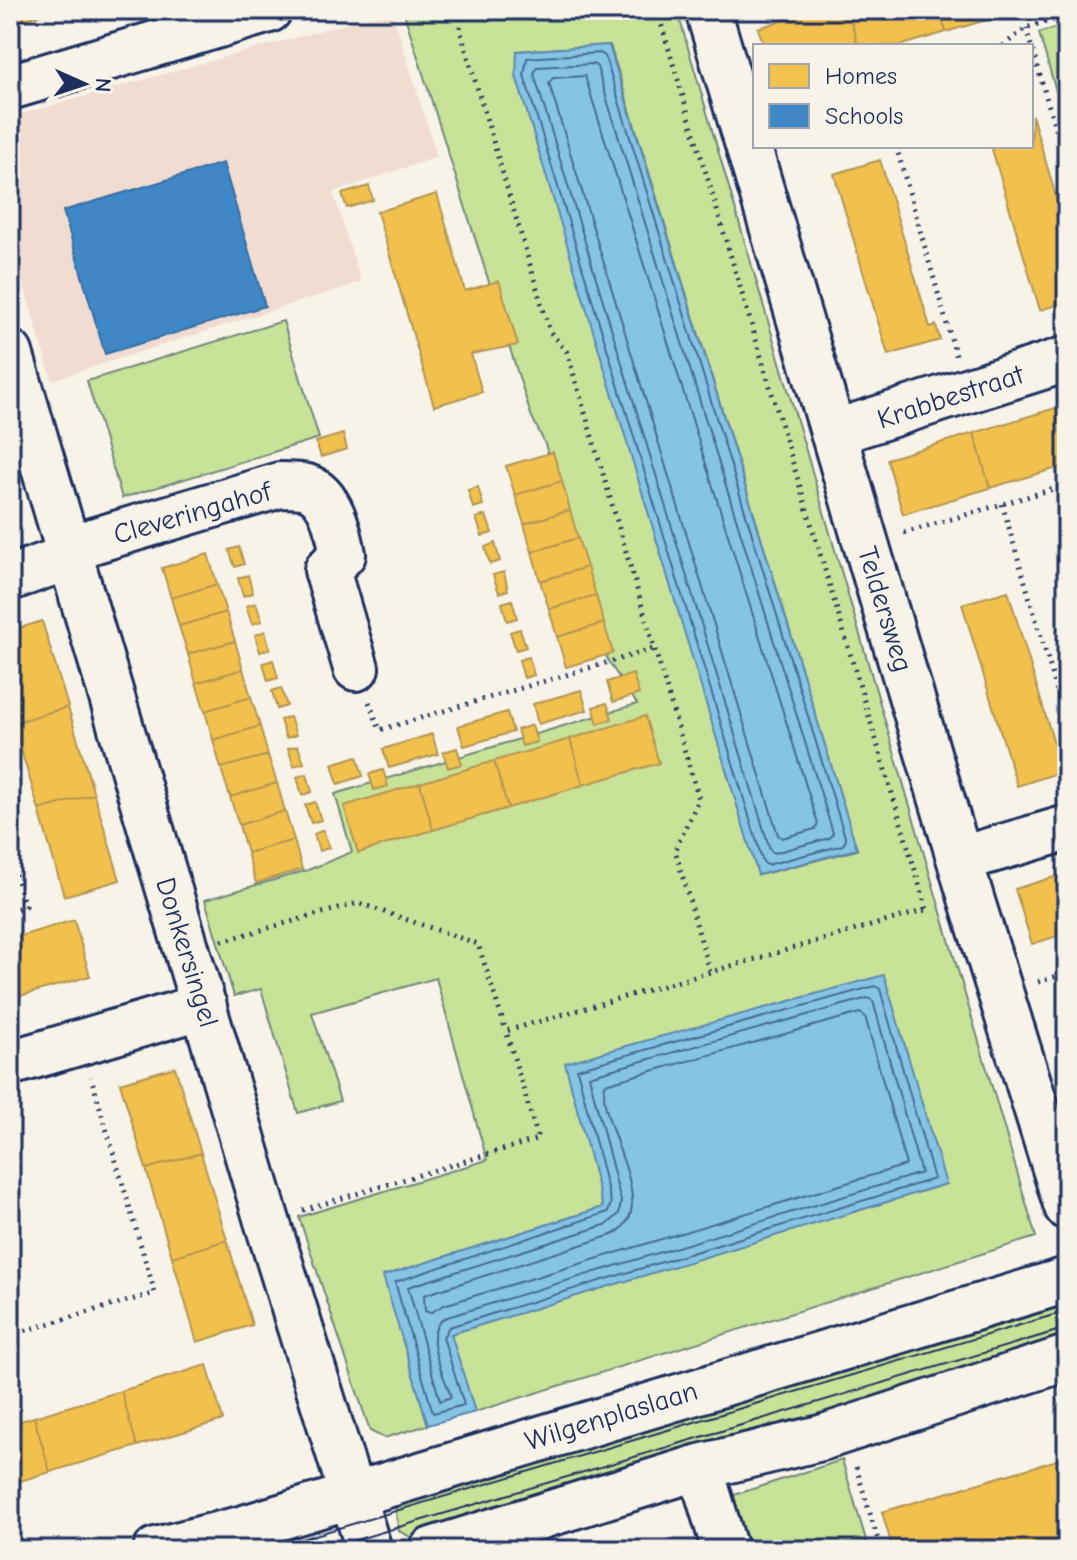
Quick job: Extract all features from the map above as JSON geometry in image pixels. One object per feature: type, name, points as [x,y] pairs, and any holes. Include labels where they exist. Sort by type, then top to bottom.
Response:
[{"type":"street","name":"Teldersweg","points":[[708,10],[1067,1207]]},
{"type":"street","points":[[10,87],[265,11]]},
{"type":"street","name":"Donkersingel","points":[[10,353],[267,1221],[354,1493],[369,1550]]},
{"type":"street","name":"Krabbestraat","points":[[833,433],[1067,359]]},
{"type":"street","name":"Cleveringahof","points":[[69,557],[89,542],[280,485],[309,487],[321,498],[338,526],[343,554],[327,570],[356,668]]},
{"type":"street","points":[[10,578],[69,557]]},
{"type":"street","points":[[966,878],[1067,828]]},
{"type":"street","points":[[10,1063],[204,1006]]},
{"type":"street","name":"Wilgenplaslaan","points":[[156,1550],[244,1528],[1067,1280]]},
{"type":"street","points":[[432,1550],[700,1467],[846,1430],[1067,1358]]},
{"type":"street","points":[[700,1467],[725,1550]]},
{"type":"path","points":[[461,10],[460,30],[550,332],[567,352],[699,799],[675,850],[710,972]]},
{"type":"path","points":[[657,10],[927,910]]},
{"type":"path","points":[[1006,44],[1026,28],[1067,16]]},
{"type":"path","points":[[1026,28],[1031,44]]},
{"type":"path","points":[[1033,52],[1067,168]]},
{"type":"path","points":[[897,148],[957,358]]},
{"type":"path","points":[[904,533],[1067,485]]},
{"type":"path","points":[[1002,504],[1067,725]]},
{"type":"path","points":[[356,668],[380,730],[653,649]]},
{"type":"path","points":[[10,859],[25,906],[10,911]]},
{"type":"path","points":[[506,1031],[927,910],[966,878]]},
{"type":"path","points":[[188,950],[358,903],[478,944],[538,1139],[267,1221]]},
{"type":"path","points":[[1038,982],[1067,973]]},
{"type":"path","points":[[10,1335],[155,1293],[81,1042]]},
{"type":"path","points":[[846,1430],[881,1550]]},
{"type":"shaded area","points":[[393,14],[437,157],[333,192],[361,282],[52,380],[10,239],[10,117],[366,18]]},
{"type":"green space","points":[[403,10],[677,10],[1036,1237],[475,1412],[450,1334],[946,1184],[566,1063],[603,1207],[384,1276],[428,1425],[384,1438],[370,1431],[299,1217],[487,1160],[436,978],[312,1013],[340,1101],[298,1113],[261,989],[234,996],[205,900],[308,870],[352,852],[335,794],[637,704],[608,661],[545,444],[531,415]],"holes":[[[610,45],[857,850],[759,875],[517,51]]]},
{"type":"green space","points":[[1067,24],[1067,129],[1039,33]]},
{"type":"green space","points":[[283,321],[319,438],[122,498],[87,381]]},
{"type":"green space","points":[[1067,1299],[1067,1345],[418,1541],[399,1531],[394,1499]]},
{"type":"green space","points":[[842,1460],[869,1550],[743,1550],[728,1497]]},
{"type":"water","points":[[609,45],[857,849],[758,875],[516,76],[517,51]]},
{"type":"water","points":[[884,975],[946,1184],[451,1334],[475,1412],[428,1425],[383,1276],[603,1207],[565,1063]]},
{"type":"building: Homes","points":[[10,10],[56,10],[10,24]]},
{"type":"building: Homes","points":[[818,10],[848,10],[857,44],[763,44],[758,28]]},
{"type":"building: Homes","points":[[848,10],[939,10],[946,32],[906,44],[857,44]]},
{"type":"building: Homes","points":[[939,10],[1020,10],[946,32]]},
{"type":"building: Homes","points":[[1033,118],[1067,234],[1067,302],[1040,310],[992,148],[1033,148]]},
{"type":"building: Homes","points":[[880,160],[930,327],[936,325],[940,340],[888,355],[834,174]]},
{"type":"building: Homes","points":[[369,186],[373,200],[347,208],[342,194]]},
{"type":"building: Homes","points":[[437,194],[465,291],[499,281],[518,345],[471,354],[482,392],[434,406],[377,212]]},
{"type":"building: Homes","points":[[1059,407],[1067,435],[1067,465],[990,488],[974,433]]},
{"type":"building: Homes","points":[[974,433],[990,488],[903,514],[887,459]]},
{"type":"building: Homes","points":[[343,434],[347,449],[321,457],[316,442]]},
{"type":"building: Homes","points":[[553,452],[562,481],[515,495],[506,466]]},
{"type":"building: Homes","points":[[562,481],[570,510],[524,524],[515,495]]},
{"type":"building: Homes","points":[[478,487],[483,505],[473,508],[468,490]]},
{"type":"building: Homes","points":[[570,510],[578,538],[532,552],[524,524]]},
{"type":"building: Homes","points":[[486,515],[492,533],[482,536],[476,518]]},
{"type":"building: Homes","points":[[578,538],[587,567],[540,581],[532,552]]},
{"type":"building: Homes","points":[[495,543],[500,561],[490,564],[485,547]]},
{"type":"building: Homes","points":[[239,547],[244,564],[235,567],[229,550]]},
{"type":"building: Homes","points":[[208,554],[217,584],[171,598],[162,568]]},
{"type":"building: Homes","points":[[587,567],[596,595],[549,609],[540,581]]},
{"type":"building: Homes","points":[[504,572],[508,590],[499,593],[493,575]]},
{"type":"building: Homes","points":[[248,575],[253,593],[243,596],[238,578]]},
{"type":"building: Homes","points":[[217,584],[226,612],[179,626],[171,598]]},
{"type":"building: Homes","points":[[1008,591],[1058,757],[1064,755],[1067,763],[1067,770],[1017,786],[962,604]]},
{"type":"building: Homes","points":[[596,595],[604,623],[557,637],[549,609]]},
{"type":"building: Homes","points":[[512,600],[517,618],[507,621],[502,603]]},
{"type":"building: Homes","points":[[256,603],[262,621],[252,624],[246,606]]},
{"type":"building: Homes","points":[[226,612],[235,641],[188,654],[179,626]]},
{"type":"building: Homes","points":[[42,621],[68,707],[13,723],[10,631]]},
{"type":"building: Homes","points":[[604,623],[613,653],[566,667],[557,637]]},
{"type":"building: Homes","points":[[520,629],[526,647],[516,650],[510,632]]},
{"type":"building: Homes","points":[[265,631],[270,649],[260,652],[255,635]]},
{"type":"building: Homes","points":[[235,641],[243,669],[196,683],[188,654]]},
{"type":"building: Homes","points":[[529,657],[534,675],[524,678],[519,660]]},
{"type":"building: Homes","points":[[273,660],[278,678],[268,681],[263,663]]},
{"type":"building: Homes","points":[[243,669],[251,697],[205,711],[196,683]]},
{"type":"building: Homes","points":[[633,674],[639,694],[613,702],[607,682]]},
{"type":"building: Homes","points":[[281,688],[287,706],[277,709],[272,691]]},
{"type":"building: Homes","points":[[581,690],[587,710],[538,724],[533,704]]},
{"type":"building: Homes","points":[[251,697],[260,726],[213,740],[205,711]]},
{"type":"building: Homes","points":[[607,703],[612,719],[598,724],[593,707]]},
{"type":"building: Homes","points":[[68,707],[94,794],[39,810],[13,723]]},
{"type":"building: Homes","points":[[507,712],[513,732],[464,746],[458,726]]},
{"type":"building: Homes","points":[[645,716],[659,763],[583,785],[570,739]]},
{"type":"building: Homes","points":[[290,717],[296,735],[286,738],[280,720]]},
{"type":"building: Homes","points":[[532,725],[537,742],[522,746],[517,730]]},
{"type":"building: Homes","points":[[260,726],[268,755],[221,768],[213,740]]},
{"type":"building: Homes","points":[[432,734],[438,754],[389,768],[383,749]]},
{"type":"building: Homes","points":[[570,739],[583,785],[508,808],[494,761]]},
{"type":"building: Homes","points":[[298,746],[304,763],[294,766],[288,748]]},
{"type":"building: Homes","points":[[457,748],[462,764],[448,768],[443,752]]},
{"type":"building: Homes","points":[[268,755],[277,783],[230,797],[221,768]]},
{"type":"building: Homes","points":[[357,756],[363,776],[338,784],[332,764]]},
{"type":"building: Homes","points":[[494,761],[508,808],[433,830],[420,783]]},
{"type":"building: Homes","points":[[383,770],[388,786],[374,790],[369,774]]},
{"type":"building: Homes","points":[[307,774],[312,792],[302,795],[297,777]]},
{"type":"building: Homes","points":[[277,783],[285,811],[239,825],[230,797]]},
{"type":"building: Homes","points":[[420,783],[433,830],[358,853],[344,806]]},
{"type":"building: Homes","points":[[94,794],[120,880],[64,896],[39,810]]},
{"type":"building: Homes","points":[[315,802],[321,820],[311,823],[305,805]]},
{"type":"building: Homes","points":[[285,811],[294,840],[247,853],[239,825]]},
{"type":"building: Homes","points":[[323,830],[329,848],[319,851],[314,834]]},
{"type":"building: Homes","points":[[294,840],[302,869],[256,883],[247,853]]},
{"type":"building: Homes","points":[[1067,873],[1067,933],[1032,944],[1015,889]]},
{"type":"building: Homes","points":[[74,920],[90,976],[10,999],[10,939]]},
{"type":"building: Homes","points":[[175,1067],[201,1153],[146,1169],[120,1083]]},
{"type":"building: Homes","points":[[201,1153],[227,1240],[172,1257],[146,1169]]},
{"type":"building: Homes","points":[[227,1240],[252,1325],[197,1342],[172,1257]]},
{"type":"building: Homes","points":[[207,1365],[223,1420],[137,1446],[121,1391]]},
{"type":"building: Homes","points":[[121,1391],[137,1446],[50,1472],[34,1417]]},
{"type":"building: Homes","points":[[34,1417],[50,1472],[10,1484],[10,1424]]},
{"type":"building: Homes","points":[[1067,1457],[1067,1550],[893,1550],[882,1512]]},
{"type":"building: Schools","points":[[223,163],[265,306],[105,354],[63,211]]},
{"type":"tram line","points":[[265,1550],[1067,1311]]},
{"type":"tram line","points":[[322,1550],[1067,1328]]}]
